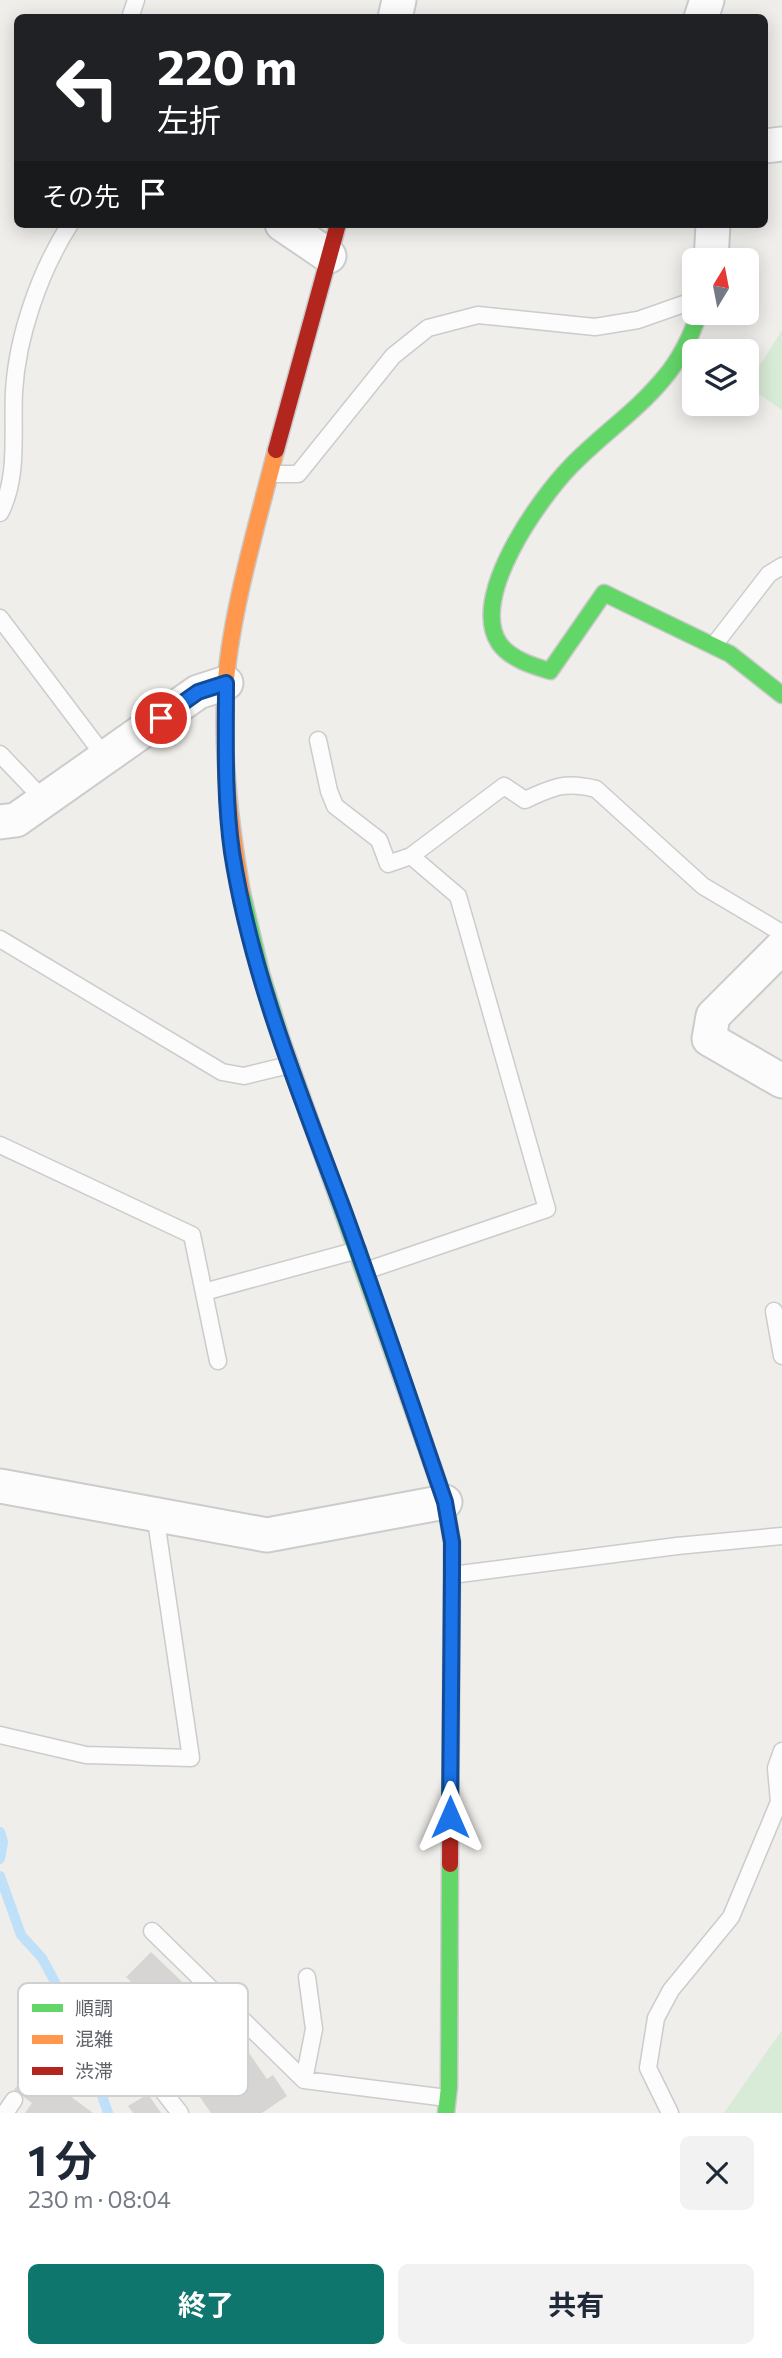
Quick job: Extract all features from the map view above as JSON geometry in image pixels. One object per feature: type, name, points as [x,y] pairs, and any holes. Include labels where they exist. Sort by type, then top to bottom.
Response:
[{"type":"street","points":[[288,228],[329,256]]},
{"type":"street","points":[[337,228],[268,474],[226,683],[226,775],[232,851],[253,951],[289,1065],[358,1250],[445,1502],[452,1542],[446,2106]]},
{"type":"street","points":[[712,248],[713,228]]},
{"type":"street","points":[[693,326],[674,365],[626,418],[570,466],[530,518],[493,591],[490,622],[498,642],[520,661],[550,671],[604,593],[730,654],[782,695]]},
{"type":"street","points":[[0,822],[16,820],[198,692],[226,683]]},
{"type":"street","points":[[782,947],[713,1016],[709,1039],[782,1081]]},
{"type":"street","points":[[0,1486],[267,1535],[445,1502]]},
{"type":"lane","points":[[0,513],[11,492],[14,388],[27,324],[54,249],[67,228]]},
{"type":"lane","points":[[268,474],[298,474],[393,356],[428,328],[478,315],[595,327],[638,320],[682,305]]},
{"type":"lane","points":[[714,645],[769,574],[782,565]]},
{"type":"lane","points":[[0,618],[105,757]]},
{"type":"lane","points":[[318,740],[335,806],[379,840],[388,864],[411,856],[504,786],[525,800],[554,786],[574,783],[596,789],[703,886],[782,933]]},
{"type":"lane","points":[[0,754],[44,800]]},
{"type":"lane","points":[[365,1272],[547,1209],[458,896],[411,856]]},
{"type":"lane","points":[[0,939],[222,1072],[244,1076],[289,1065]]},
{"type":"lane","points":[[2,1151],[192,1235],[218,1361]]},
{"type":"lane","points":[[204,1292],[358,1250]]},
{"type":"lane","points":[[774,1311],[782,1356]]},
{"type":"lane","points":[[0,1735],[86,1755],[191,1758],[156,1514]]},
{"type":"lane","points":[[452,1575],[677,1546],[782,1536]]},
{"type":"lane","points":[[670,2113],[648,2068],[656,2018],[671,1990],[731,1917],[737,1905],[779,1802],[776,1768],[782,1751]]},
{"type":"lane","points":[[152,1931],[205,1983]]},
{"type":"lane","points":[[304,2080],[314,2029],[307,1977]]},
{"type":"lane","points":[[248,2025],[304,2080],[446,2106]]},
{"type":"lane","points":[[167,2096],[180,2113]]},
{"type":"green space","points":[[782,330],[782,410],[759,394],[759,367]]},
{"type":"green space","points":[[782,2030],[782,2113],[724,2113]]},
{"type":"building","points":[[151,1952],[183,1983],[132,1983],[126,1977]]},
{"type":"building","points":[[248,2051],[267,2079],[273,2075],[287,2096],[262,2113],[211,2113],[199,2096],[248,2096]]},
{"type":"building","points":[[22,2096],[70,2096],[93,2113],[25,2113],[32,2103]]},
{"type":"building","points":[[149,2096],[161,2113],[133,2113],[128,2106]]},
{"type":"waterway","points":[[0,1832],[3,1842],[0,1859]]},
{"type":"waterway","points":[[0,1876],[21,1935],[42,1958],[55,1983]]},
{"type":"waterway","points":[[102,2096],[108,2113]]},
{"type":"traffic: fast","points":[[694,326],[676,363],[664,378],[571,466],[526,524],[500,575],[493,601],[492,624],[499,643],[515,658],[550,671],[604,593],[730,654],[782,695]]},
{"type":"traffic: fast","points":[[242,893],[261,973],[282,1041],[425,1444]]},
{"type":"traffic: fast","points":[[446,2113],[449,2087],[450,1864]]},
{"type":"traffic: slow","points":[[242,893],[228,787],[226,680],[240,594],[276,450]]},
{"type":"traffic: jam","points":[[276,450],[337,228]]},
{"type":"traffic: jam","points":[[425,1444],[445,1502],[452,1542],[450,1864]]},
{"type":"route","points":[[161,718],[198,692],[226,683],[226,775],[232,851],[253,951],[289,1065],[358,1250],[445,1502],[452,1542],[450,1817]]}]
